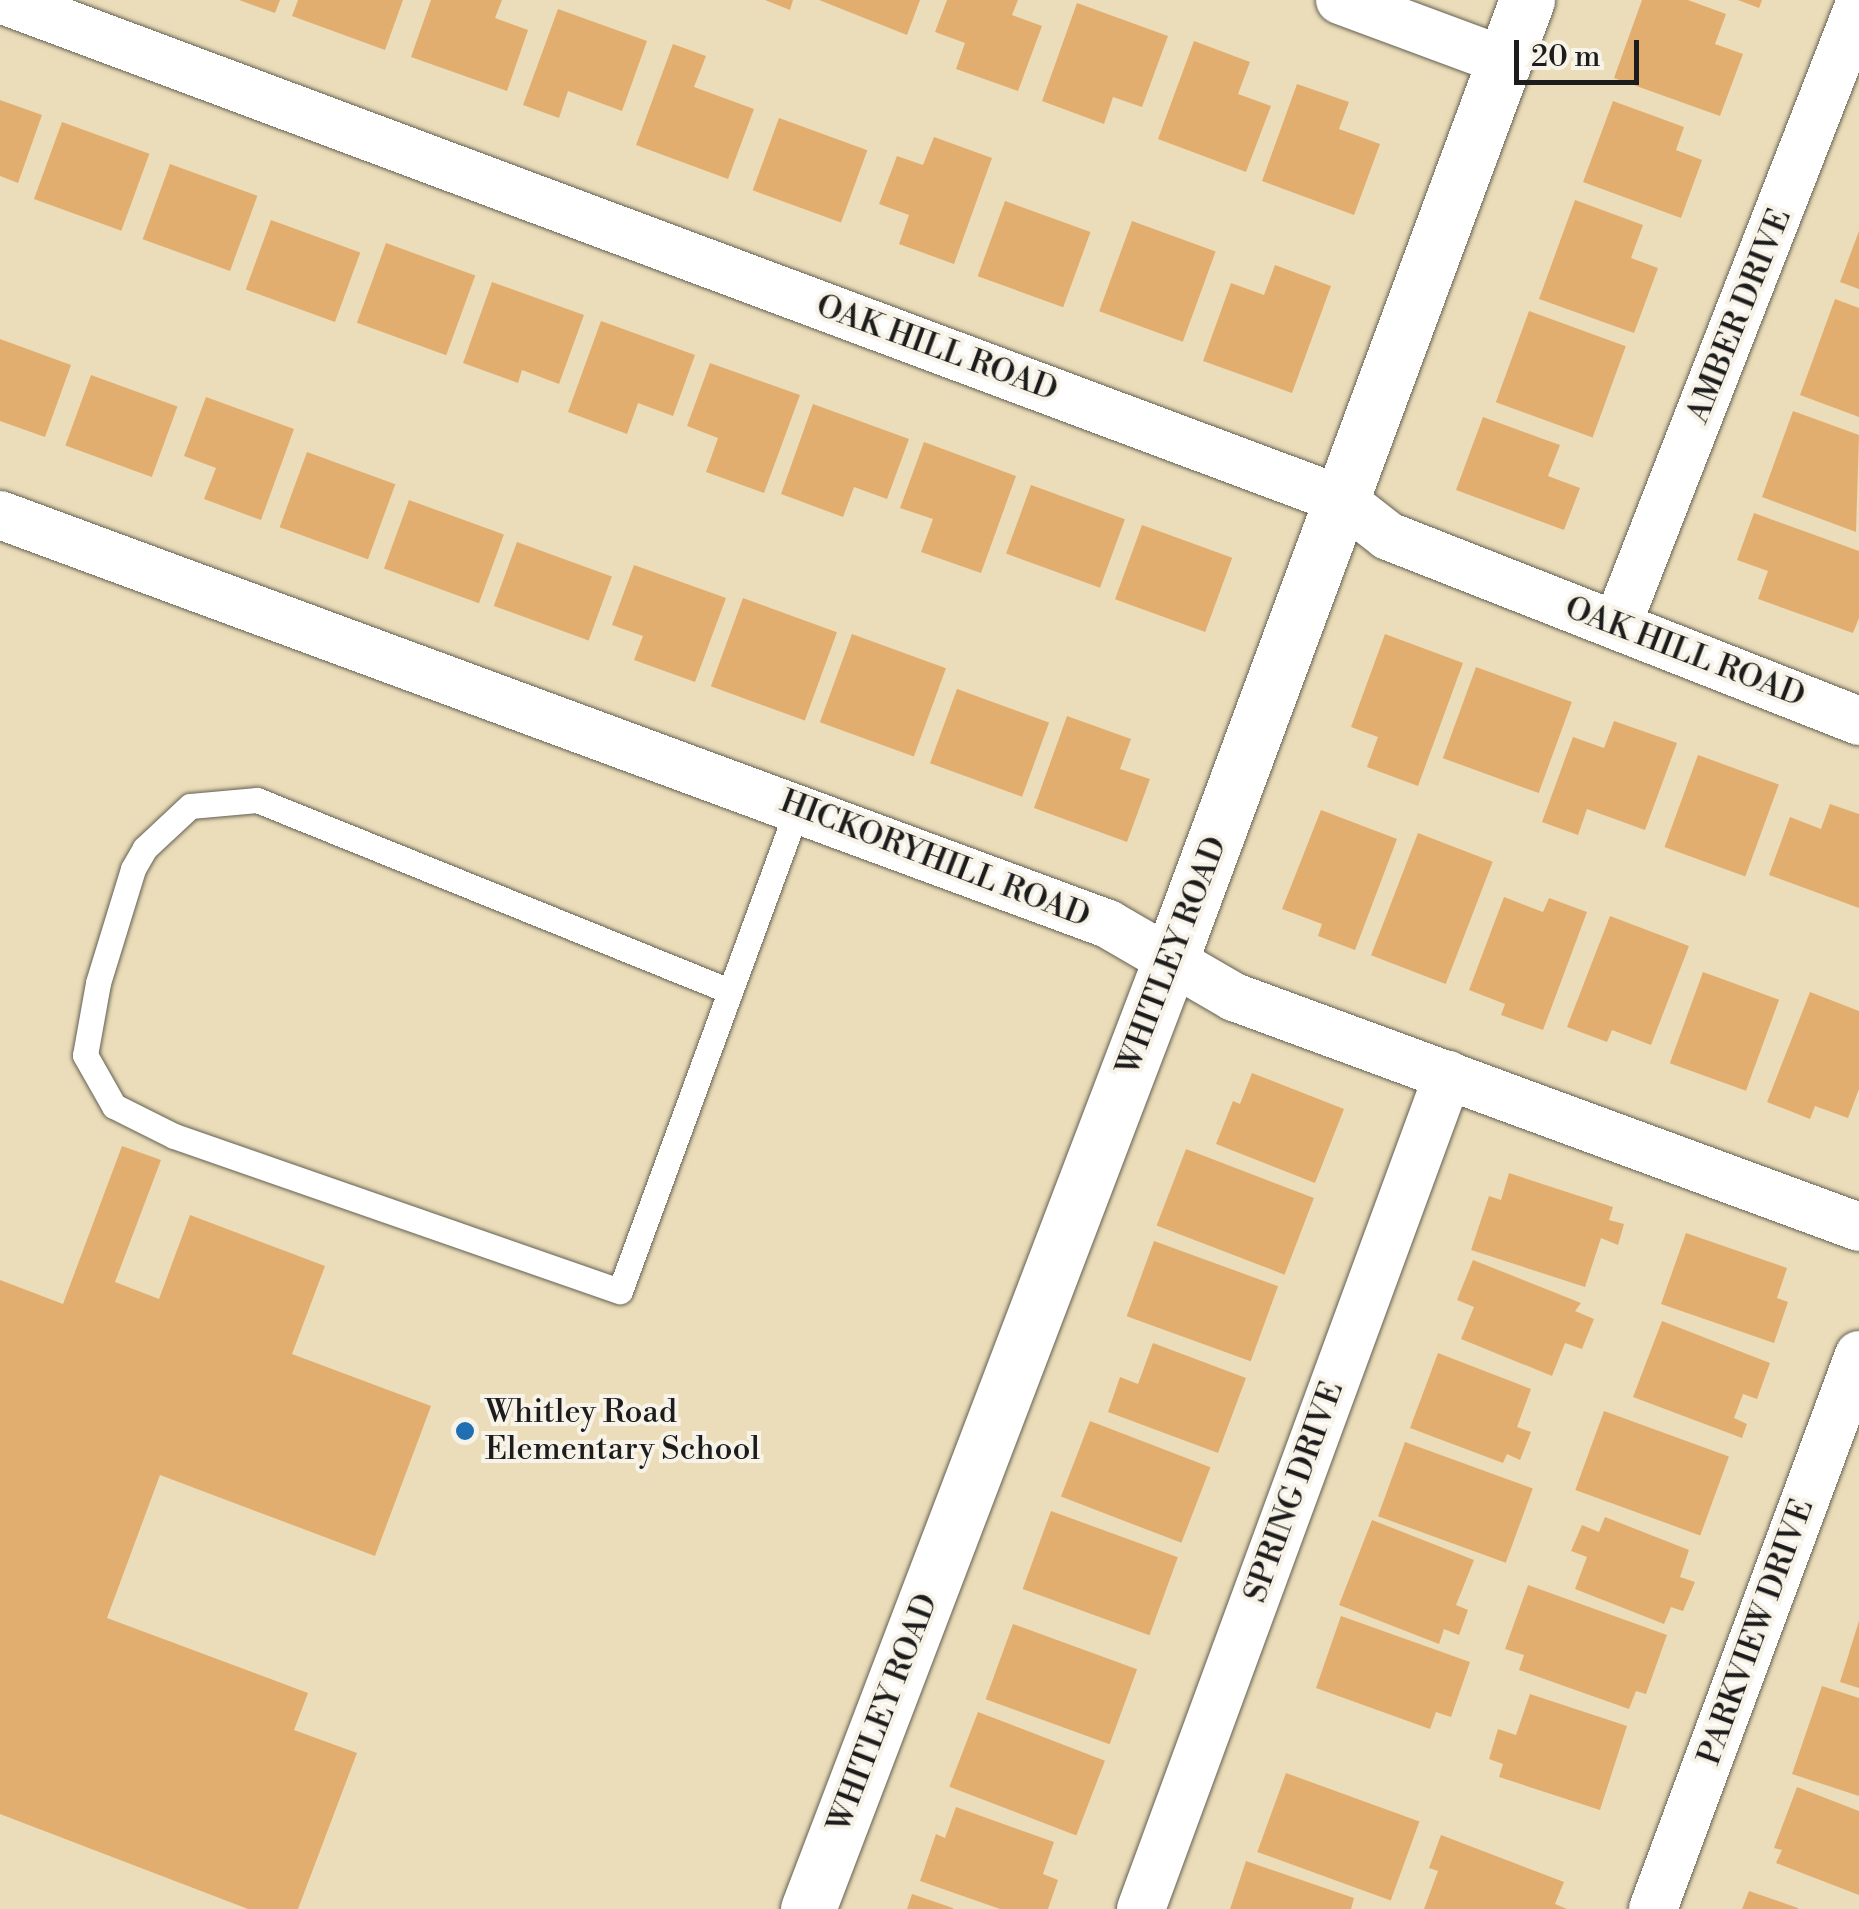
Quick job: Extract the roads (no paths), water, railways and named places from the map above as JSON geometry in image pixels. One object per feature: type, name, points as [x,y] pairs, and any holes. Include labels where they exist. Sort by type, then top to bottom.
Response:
[{"type":"street","name":"OAK HILL ROAD","points":[[2,0],[1342,500],[1388,536],[1859,721]]},
{"type":"street","points":[[1340,0],[1504,61]]},
{"type":"street","name":"WHITLEY ROAD","points":[[808,1909],[1170,961],[1527,0]]},
{"type":"street","name":"AMBER DRIVE","points":[[1616,625],[1859,6]]},
{"type":"street","name":"HICKORYHILL ROAD","points":[[0,515],[1108,924],[1234,997],[1859,1227]]},
{"type":"street","name":"SPRING DRIVE","points":[[1140,1909],[1448,1076]]},
{"type":"street","name":"PARKVIEW DRIVE","points":[[1653,1909],[1859,1355]]},
{"type":"lane","points":[[728,990],[257,800],[190,806],[145,848],[133,869],[98,983],[85,1055],[114,1106],[174,1136],[620,1290],[798,808]]},
{"type":"place","name":"Whitley Road Elementary School","points":[[465,1431]]}]
